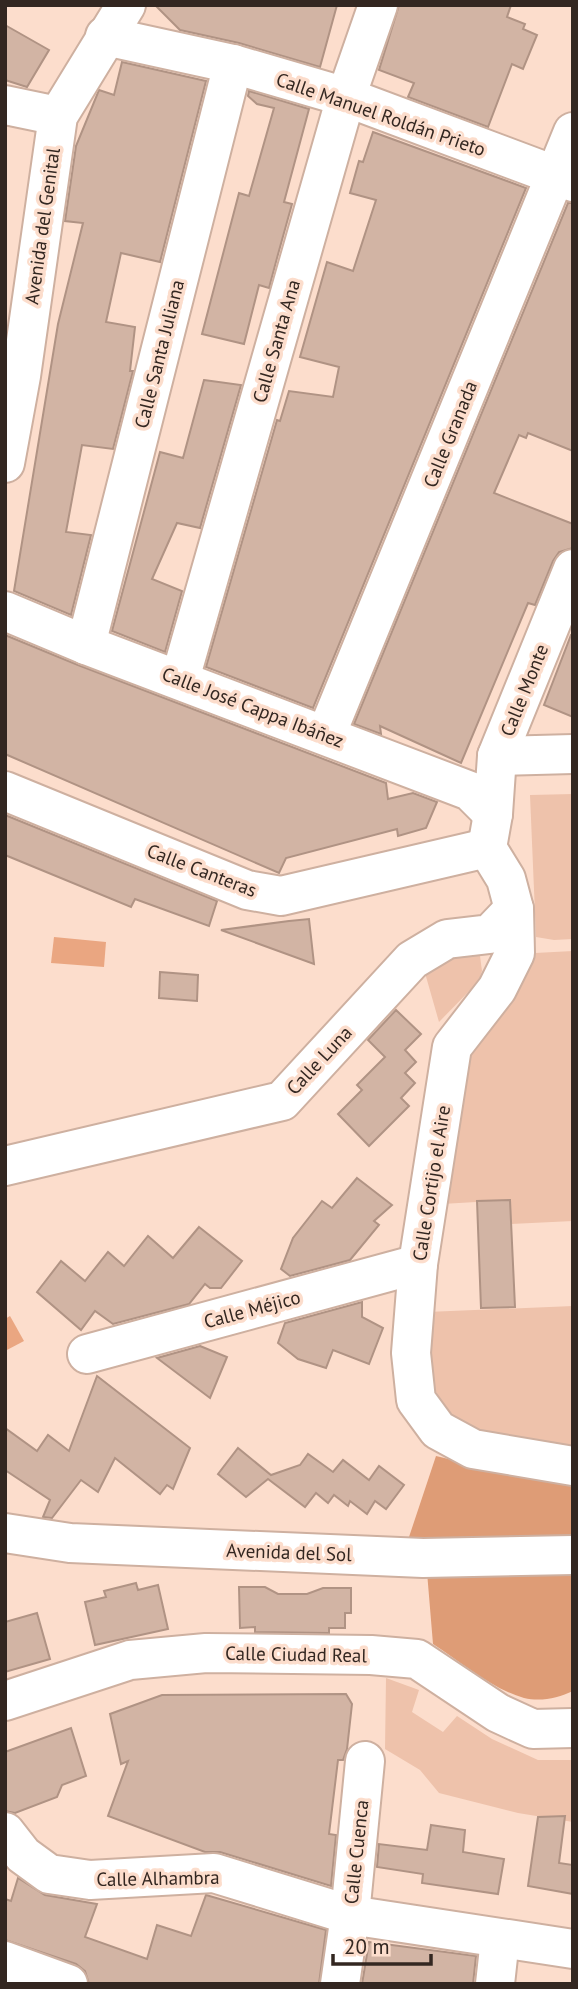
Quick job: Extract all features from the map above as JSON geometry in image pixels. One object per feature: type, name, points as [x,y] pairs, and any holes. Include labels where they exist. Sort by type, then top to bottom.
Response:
[{"type":"street","name":"Calle Santa Ana","points":[[180,679],[346,97],[378,5]]},
{"type":"street","name":"Calle Manuel Roldán Prieto","points":[[116,21],[233,64],[346,97],[564,179]]},
{"type":"street","name":"Avenida del Genital","points":[[5,463],[13,374],[58,116],[116,21]]},
{"type":"street","name":"Calle Santa Juliana","points":[[86,645],[233,64]]},
{"type":"street","points":[[5,105],[58,116]]},
{"type":"street","name":"Calle Granada","points":[[326,735],[564,179],[573,132]]},
{"type":"street","name":"Calle Monte","points":[[490,831],[497,757],[573,569]]},
{"type":"street","name":"Calle José Cappa Ibáñez","points":[[5,611],[86,645],[470,791],[490,831]]},
{"type":"street","points":[[497,757],[573,754]]},
{"type":"street","name":"Calle Canteras","points":[[5,791],[247,890],[281,896],[490,831]]},
{"type":"street","name":"Calle Cortijo el Aire","points":[[490,831],[514,909],[515,953],[497,989],[452,1047],[418,1264],[411,1353],[416,1400],[438,1430],[473,1449],[573,1466]]},
{"type":"street","name":"Calle Luna","points":[[5,1166],[282,1101],[412,960],[447,939],[490,934],[514,909]]},
{"type":"street","name":"Calle Méjico","points":[[87,1354],[418,1264]]},
{"type":"street","name":"Avenida del Sol","points":[[5,1533],[70,1543],[423,1558],[573,1555]]},
{"type":"street","name":"Calle Ciudad Real","points":[[5,1701],[130,1660],[206,1653],[371,1655],[417,1659],[498,1713],[533,1729],[573,1728]]},
{"type":"street","name":"Calle Cuenca","points":[[340,1984],[350,1915],[365,1761]]},
{"type":"street","name":"Calle Alhambra","points":[[5,1832],[23,1855],[49,1874],[90,1880],[214,1873],[350,1915],[573,1949]]},
{"type":"street","points":[[495,1984],[500,1939]]},
{"type":"street","points":[[5,1961],[68,1984]]},
{"type":"shaded area","points":[[573,794],[573,939],[536,937],[530,795]]},
{"type":"shaded area","points":[[54,937],[106,942],[104,967],[51,963]]},
{"type":"shaded area","points":[[465,948],[480,956],[482,971],[478,982],[439,1022],[425,973]]},
{"type":"shaded area","points":[[573,951],[573,1221],[511,1224],[510,1200],[442,1204],[463,1060],[535,953]]},
{"type":"shaded area","points":[[573,1306],[573,1450],[478,1435],[450,1418],[432,1384],[427,1312]]},
{"type":"shaded area","points":[[10,1316],[24,1341],[5,1351],[5,1319]]},
{"type":"shaded area","points":[[436,1456],[494,1470],[573,1477],[573,1542],[408,1540]]},
{"type":"shaded area","points":[[573,1568],[573,1691],[537,1700],[512,1694],[489,1682],[433,1644],[427,1572]]},
{"type":"shaded area","points":[[386,1678],[419,1690],[412,1712],[443,1732],[457,1716],[492,1739],[538,1760],[573,1760],[573,1822],[518,1813],[439,1793],[420,1770],[385,1749]]},
{"type":"building","points":[[155,5],[337,5],[320,67],[239,43],[180,30]]},
{"type":"building","points":[[399,5],[511,5],[507,17],[525,24],[523,29],[537,35],[523,69],[512,64],[488,127],[408,97],[414,83],[379,70]]},
{"type":"building","points":[[5,25],[49,50],[27,87],[5,80]]},
{"type":"building","points":[[122,62],[206,81],[160,262],[121,253],[106,322],[135,327],[130,371],[133,371],[113,449],[82,445],[66,532],[91,535],[71,615],[14,591],[58,324],[83,223],[65,221],[76,146],[99,90],[114,95]]},
{"type":"building","points":[[249,91],[309,109],[284,202],[292,204],[269,288],[259,285],[244,344],[202,334],[239,193],[249,196],[274,108],[257,104],[248,96]]},
{"type":"building","points":[[373,132],[526,188],[313,708],[206,667],[277,420],[280,421],[289,391],[333,397],[339,367],[300,357],[327,262],[353,271],[376,200],[350,193],[359,161],[363,162]]},
{"type":"building","points":[[568,203],[573,203],[573,451],[528,433],[526,438],[519,435],[494,493],[573,524],[573,548],[559,552],[535,605],[528,603],[461,763],[380,726],[381,734],[354,724]]},
{"type":"building","points":[[204,380],[241,385],[200,528],[177,523],[152,579],[182,591],[165,652],[112,631],[160,452],[183,458]]},
{"type":"building","points":[[5,635],[386,783],[388,799],[413,793],[437,802],[426,828],[398,836],[397,829],[286,858],[279,873],[5,754]]},
{"type":"building","points":[[573,635],[573,717],[544,705]]},
{"type":"building","points":[[5,815],[217,901],[209,926],[135,899],[131,907],[5,855]]},
{"type":"building","points":[[309,919],[314,964],[221,930],[289,921]]},
{"type":"building","points":[[160,972],[198,975],[197,1001],[159,998]]},
{"type":"building","points":[[396,1010],[421,1034],[405,1050],[416,1062],[405,1073],[415,1083],[401,1098],[409,1106],[369,1146],[338,1114],[362,1090],[357,1085],[385,1057],[368,1040]]},
{"type":"building","points":[[357,1178],[392,1205],[374,1221],[379,1225],[350,1260],[290,1276],[281,1269],[293,1238],[322,1201],[332,1208]]},
{"type":"building","points":[[510,1200],[515,1307],[481,1308],[477,1201]]},
{"type":"building","points":[[199,1227],[242,1261],[221,1288],[210,1288],[205,1284],[189,1304],[113,1324],[95,1311],[81,1330],[37,1292],[61,1261],[85,1281],[108,1252],[124,1266],[148,1236],[173,1258]]},
{"type":"building","points":[[362,1302],[362,1317],[383,1328],[369,1364],[333,1350],[326,1368],[298,1359],[278,1343],[285,1323]]},
{"type":"building","points":[[200,1346],[227,1357],[210,1398],[157,1358]]},
{"type":"building","points":[[97,1376],[190,1448],[173,1489],[167,1485],[160,1494],[115,1458],[98,1492],[81,1480],[52,1518],[43,1517],[50,1500],[5,1470],[5,1428],[37,1451],[48,1435],[69,1451]]},
{"type":"building","points":[[238,1448],[271,1475],[300,1465],[308,1454],[333,1472],[343,1460],[369,1480],[379,1466],[404,1485],[386,1509],[375,1501],[367,1514],[350,1501],[348,1506],[334,1495],[328,1503],[316,1493],[305,1507],[268,1479],[246,1497],[218,1474]]},
{"type":"building","points":[[136,1583],[138,1590],[158,1585],[168,1629],[95,1645],[85,1602],[106,1597],[104,1591]]},
{"type":"building","points":[[239,1587],[265,1587],[278,1594],[307,1594],[323,1588],[351,1588],[351,1613],[345,1613],[345,1628],[329,1628],[329,1633],[255,1632],[255,1627],[240,1628]]},
{"type":"building","points":[[37,1613],[50,1659],[5,1672],[5,1622]]},
{"type":"building","points":[[346,1694],[352,1704],[347,1749],[343,1760],[338,1760],[329,1834],[336,1835],[331,1886],[220,1852],[205,1852],[108,1816],[128,1761],[121,1764],[110,1714],[162,1695]]},
{"type":"building","points":[[71,1728],[86,1776],[62,1785],[57,1797],[15,1813],[5,1811],[5,1752]]},
{"type":"building","points":[[565,1816],[559,1863],[573,1865],[573,1894],[528,1886],[538,1817]]},
{"type":"building","points":[[431,1825],[465,1830],[463,1852],[504,1859],[498,1894],[422,1883],[423,1874],[377,1867],[379,1844],[427,1850]]},
{"type":"building","points":[[18,1878],[45,1895],[97,1904],[85,1937],[147,1959],[157,1925],[191,1936],[206,1895],[326,1930],[319,1984],[89,1984],[85,1971],[76,1964],[5,1940],[5,1899],[11,1901]]},
{"type":"building","points":[[369,1942],[476,1956],[473,1984],[362,1984]]}]
